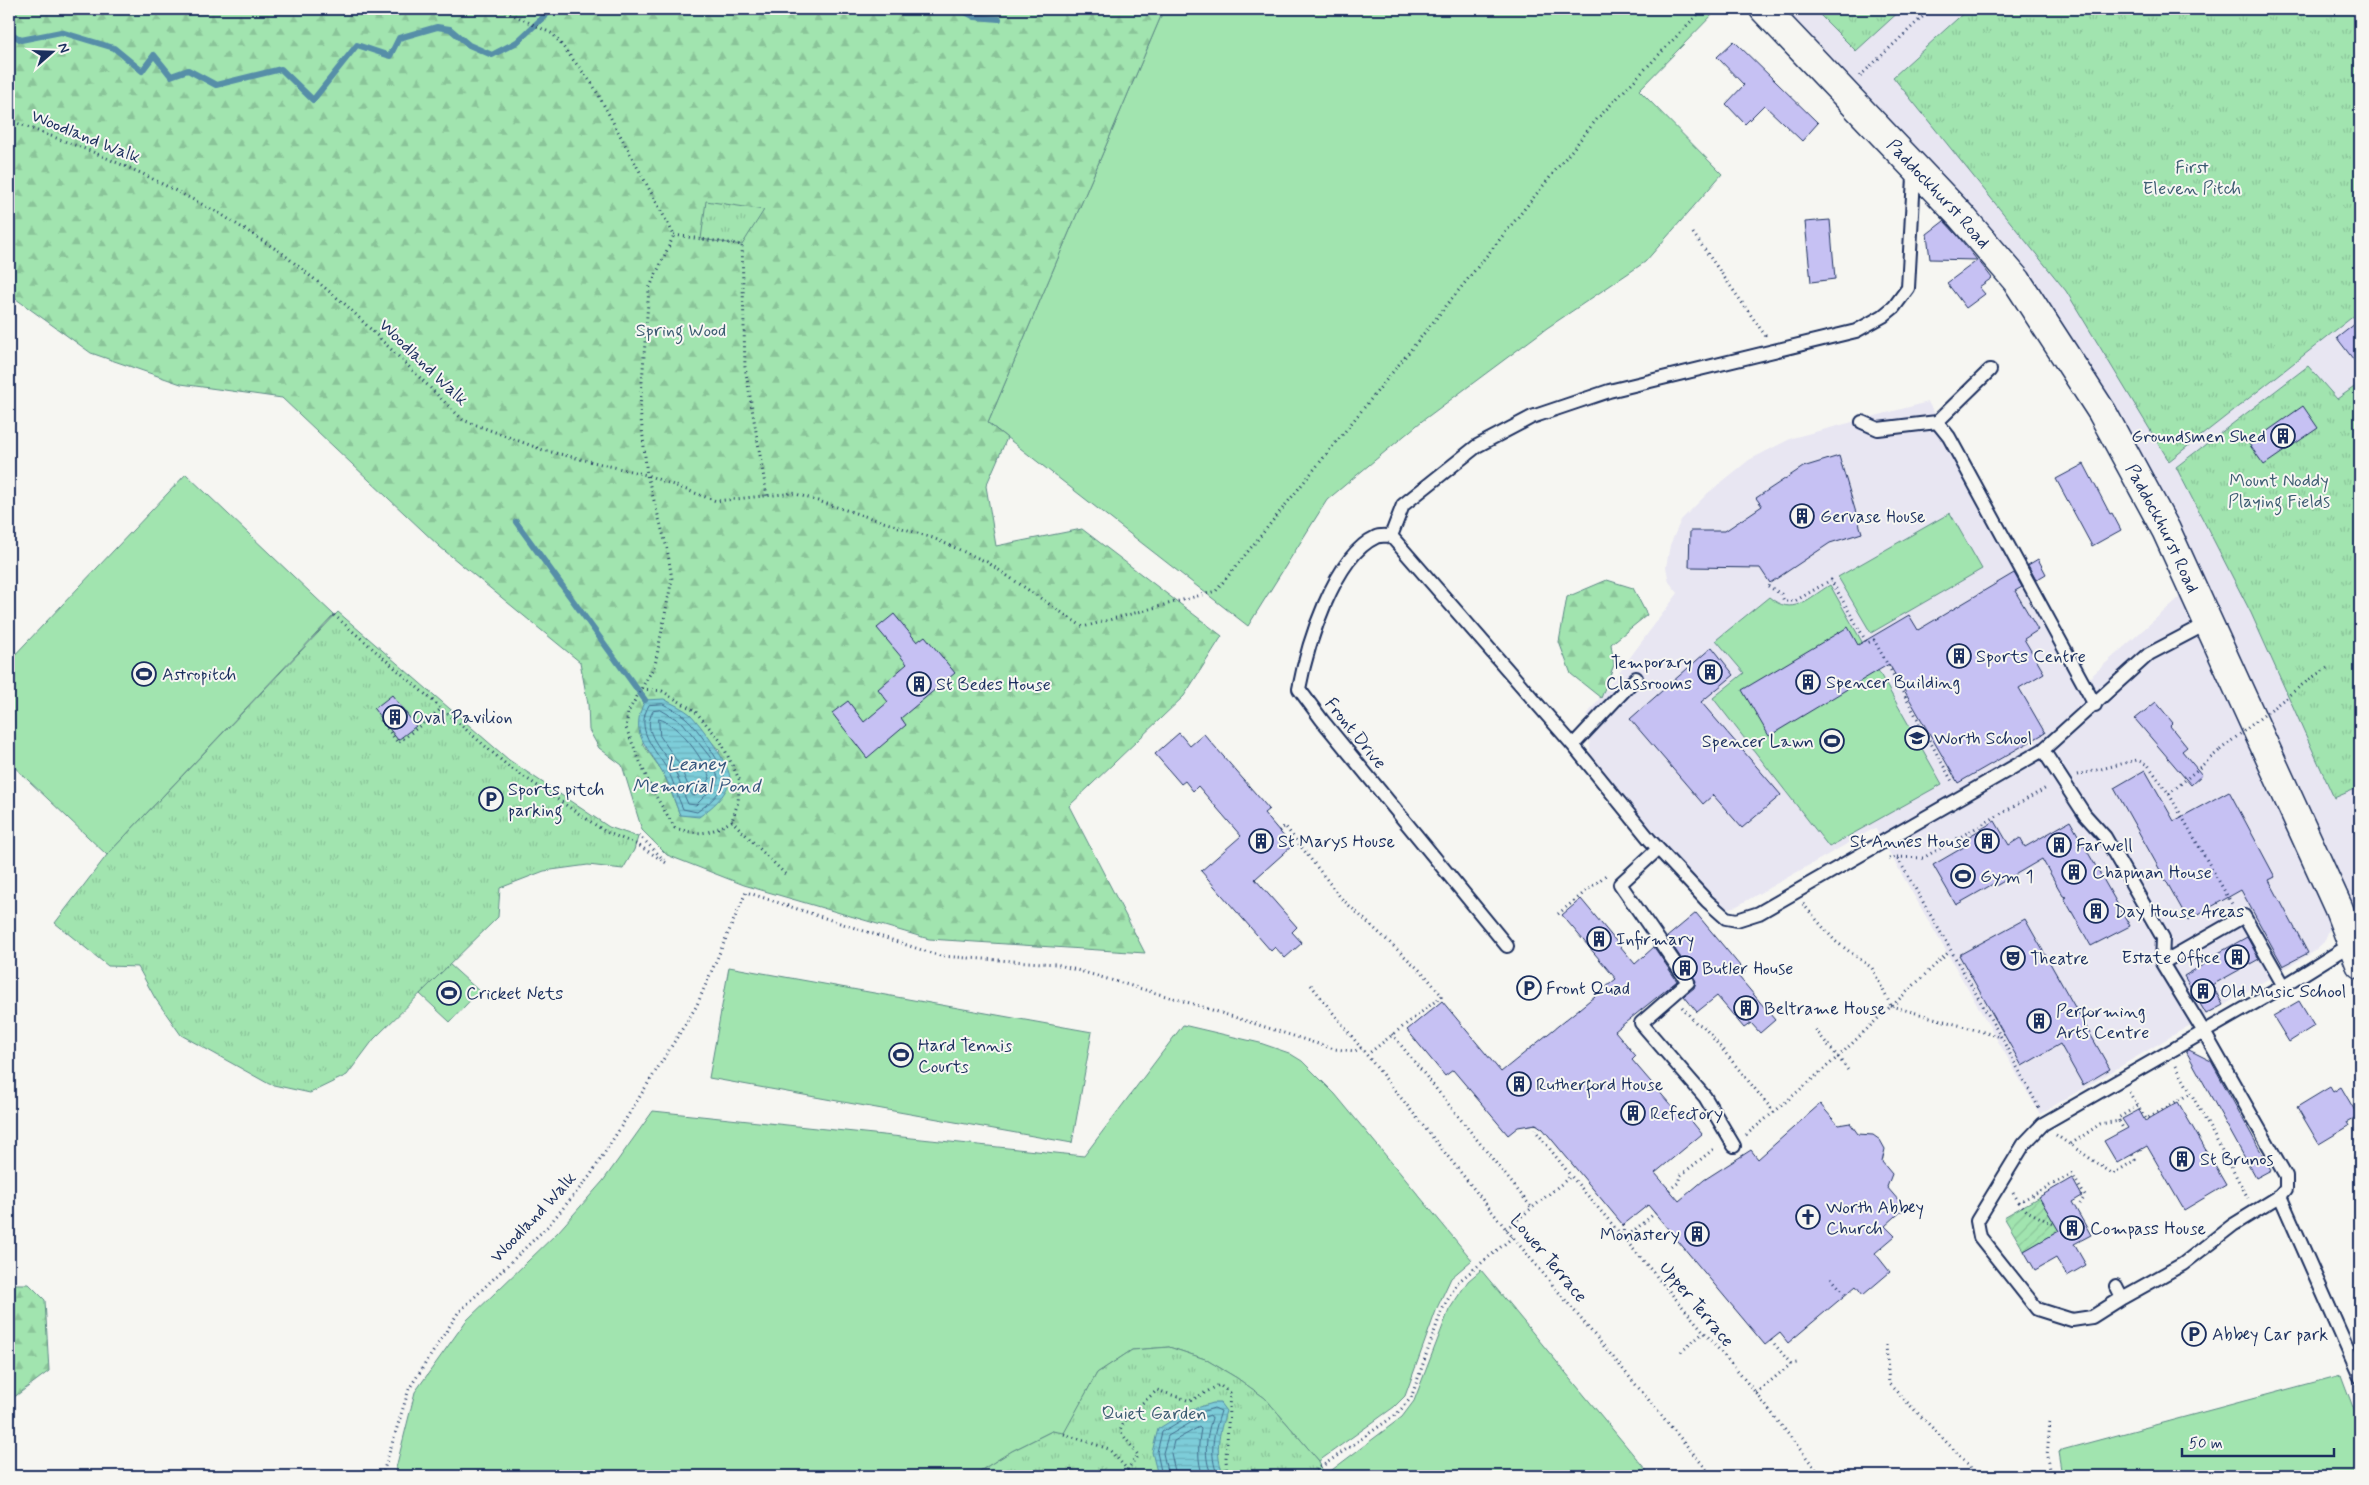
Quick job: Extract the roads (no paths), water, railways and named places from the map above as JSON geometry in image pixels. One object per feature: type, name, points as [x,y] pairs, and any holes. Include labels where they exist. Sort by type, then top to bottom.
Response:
[{"type":"main road","name":"Paddockhurst Road","points":[[1764,9],[1962,216],[2017,281],[2102,412],[2166,530],[2338,907],[2356,953]]},
{"type":"lane","points":[[1918,169],[1914,177],[1908,288],[1894,307],[1883,316],[1856,331],[1609,392],[1532,417],[1477,446],[1403,505],[1391,536],[1573,745],[1658,850],[1726,918],[1737,920],[1798,898],[1960,797],[2043,750],[2149,654],[2208,623]]},
{"type":"lane","points":[[1862,422],[1878,429],[1937,422],[1990,370]]},
{"type":"lane","points":[[1937,422],[1949,437],[2095,704]]},
{"type":"lane","name":"Front Drive","points":[[1391,536],[1378,536],[1363,545],[1334,582],[1317,623],[1304,663],[1299,689],[1322,720],[1508,946]]},
{"type":"lane","points":[[1573,745],[1636,678]]},
{"type":"lane","points":[[2043,750],[2059,781],[2105,837],[2163,938],[2162,963],[2204,1032],[2286,1176],[2286,1189],[2280,1196],[2234,1225],[2184,1264],[2119,1292],[2092,1318],[2072,1320],[2037,1309],[1980,1237],[1977,1221],[2024,1144],[2046,1122],[2204,1032],[2284,986],[2356,953]]},
{"type":"lane","points":[[1658,850],[1620,884],[1688,982],[1642,1023],[1705,1097],[1738,1142]]},
{"type":"lane","points":[[2162,963],[2244,916],[2284,986]]},
{"type":"lane","points":[[2280,1196],[2360,1377]]},
{"type":"water","name":"Leaney Memorial Pond","points":[[664,699],[687,712],[695,719],[714,745],[729,773],[730,779],[726,791],[713,806],[699,817],[680,815],[665,776],[645,746],[639,730],[640,712],[645,700]]},
{"type":"water","points":[[1213,1403],[1220,1403],[1226,1411],[1221,1428],[1218,1451],[1224,1476],[1158,1476],[1152,1452],[1158,1429],[1187,1411]]},
{"type":"waterway","points":[[9,32],[21,40],[61,32],[114,48],[142,71],[154,55],[171,76],[188,70],[216,85],[281,69],[313,100],[357,45],[390,56],[399,38],[437,27],[450,29],[469,45],[492,55],[517,42],[552,9]]},
{"type":"waterway","points":[[960,9],[975,17],[999,19]]},
{"type":"waterway","points":[[516,522],[645,700]]},
{"type":"place","name":"Groundsmen Shed","points":[[2283,436]]},
{"type":"place","name":"Gervase House","points":[[1802,516]]},
{"type":"place","name":"Sports Centre","points":[[1959,656]]},
{"type":"place","name":"Temporary Classrooms","points":[[1710,672]]},
{"type":"place","name":"Astropitch","points":[[144,674]]},
{"type":"place","name":"Spencer Building","points":[[1808,682]]},
{"type":"place","name":"St Bedes House","points":[[919,684]]},
{"type":"place","name":"Oval Pavilion","points":[[395,717]]},
{"type":"place","name":"Worth School","points":[[1917,738]]},
{"type":"place","name":"Spencer Lawn","points":[[1832,741]]},
{"type":"place","name":"Sports pitch parking","points":[[491,799]]},
{"type":"place","name":"St Marys House","points":[[1261,841]]},
{"type":"place","name":"St Annes House","points":[[1987,841]]},
{"type":"place","name":"Farwell","points":[[2059,845]]},
{"type":"place","name":"Chapman House","points":[[2074,872]]},
{"type":"place","name":"Gym 1","points":[[1963,876]]},
{"type":"place","name":"Day House Areas","points":[[2096,911]]},
{"type":"place","name":"Infirmary","points":[[1599,939]]},
{"type":"place","name":"Estate Office","points":[[2237,957]]},
{"type":"place","name":"Theatre","points":[[2013,958]]},
{"type":"place","name":"Butler House","points":[[1685,968]]},
{"type":"place","name":"Front Quad","points":[[1529,988]]},
{"type":"place","name":"Old Music School","points":[[2203,991]]},
{"type":"place","name":"Cricket Nets","points":[[449,993]]},
{"type":"place","name":"Beltrame House","points":[[1746,1008]]},
{"type":"place","name":"Performing Arts Centre","points":[[2039,1021]]},
{"type":"place","name":"Hard Tennis Courts","points":[[901,1055]]},
{"type":"place","name":"Rutherford House","points":[[1519,1084]]},
{"type":"place","name":"Refectory","points":[[1633,1113]]},
{"type":"place","name":"St Brunos","points":[[2182,1159]]},
{"type":"place","name":"Worth Abbey Church","points":[[1808,1217]]},
{"type":"place","name":"Compass House","points":[[2072,1228]]},
{"type":"place","name":"Monastery","points":[[1697,1234]]},
{"type":"place","name":"Abbey Car park","points":[[2194,1334]]},
{"type":"park label","name":"First Eleven Pitch","points":[[2192,177]]},
{"type":"park label","name":"Spring Wood","points":[[681,330]]},
{"type":"park label","name":"Mount Noddy Playing Fields","points":[[2279,490]]},
{"type":"park label","name":"Quiet Garden","points":[[1154,1413]]}]
